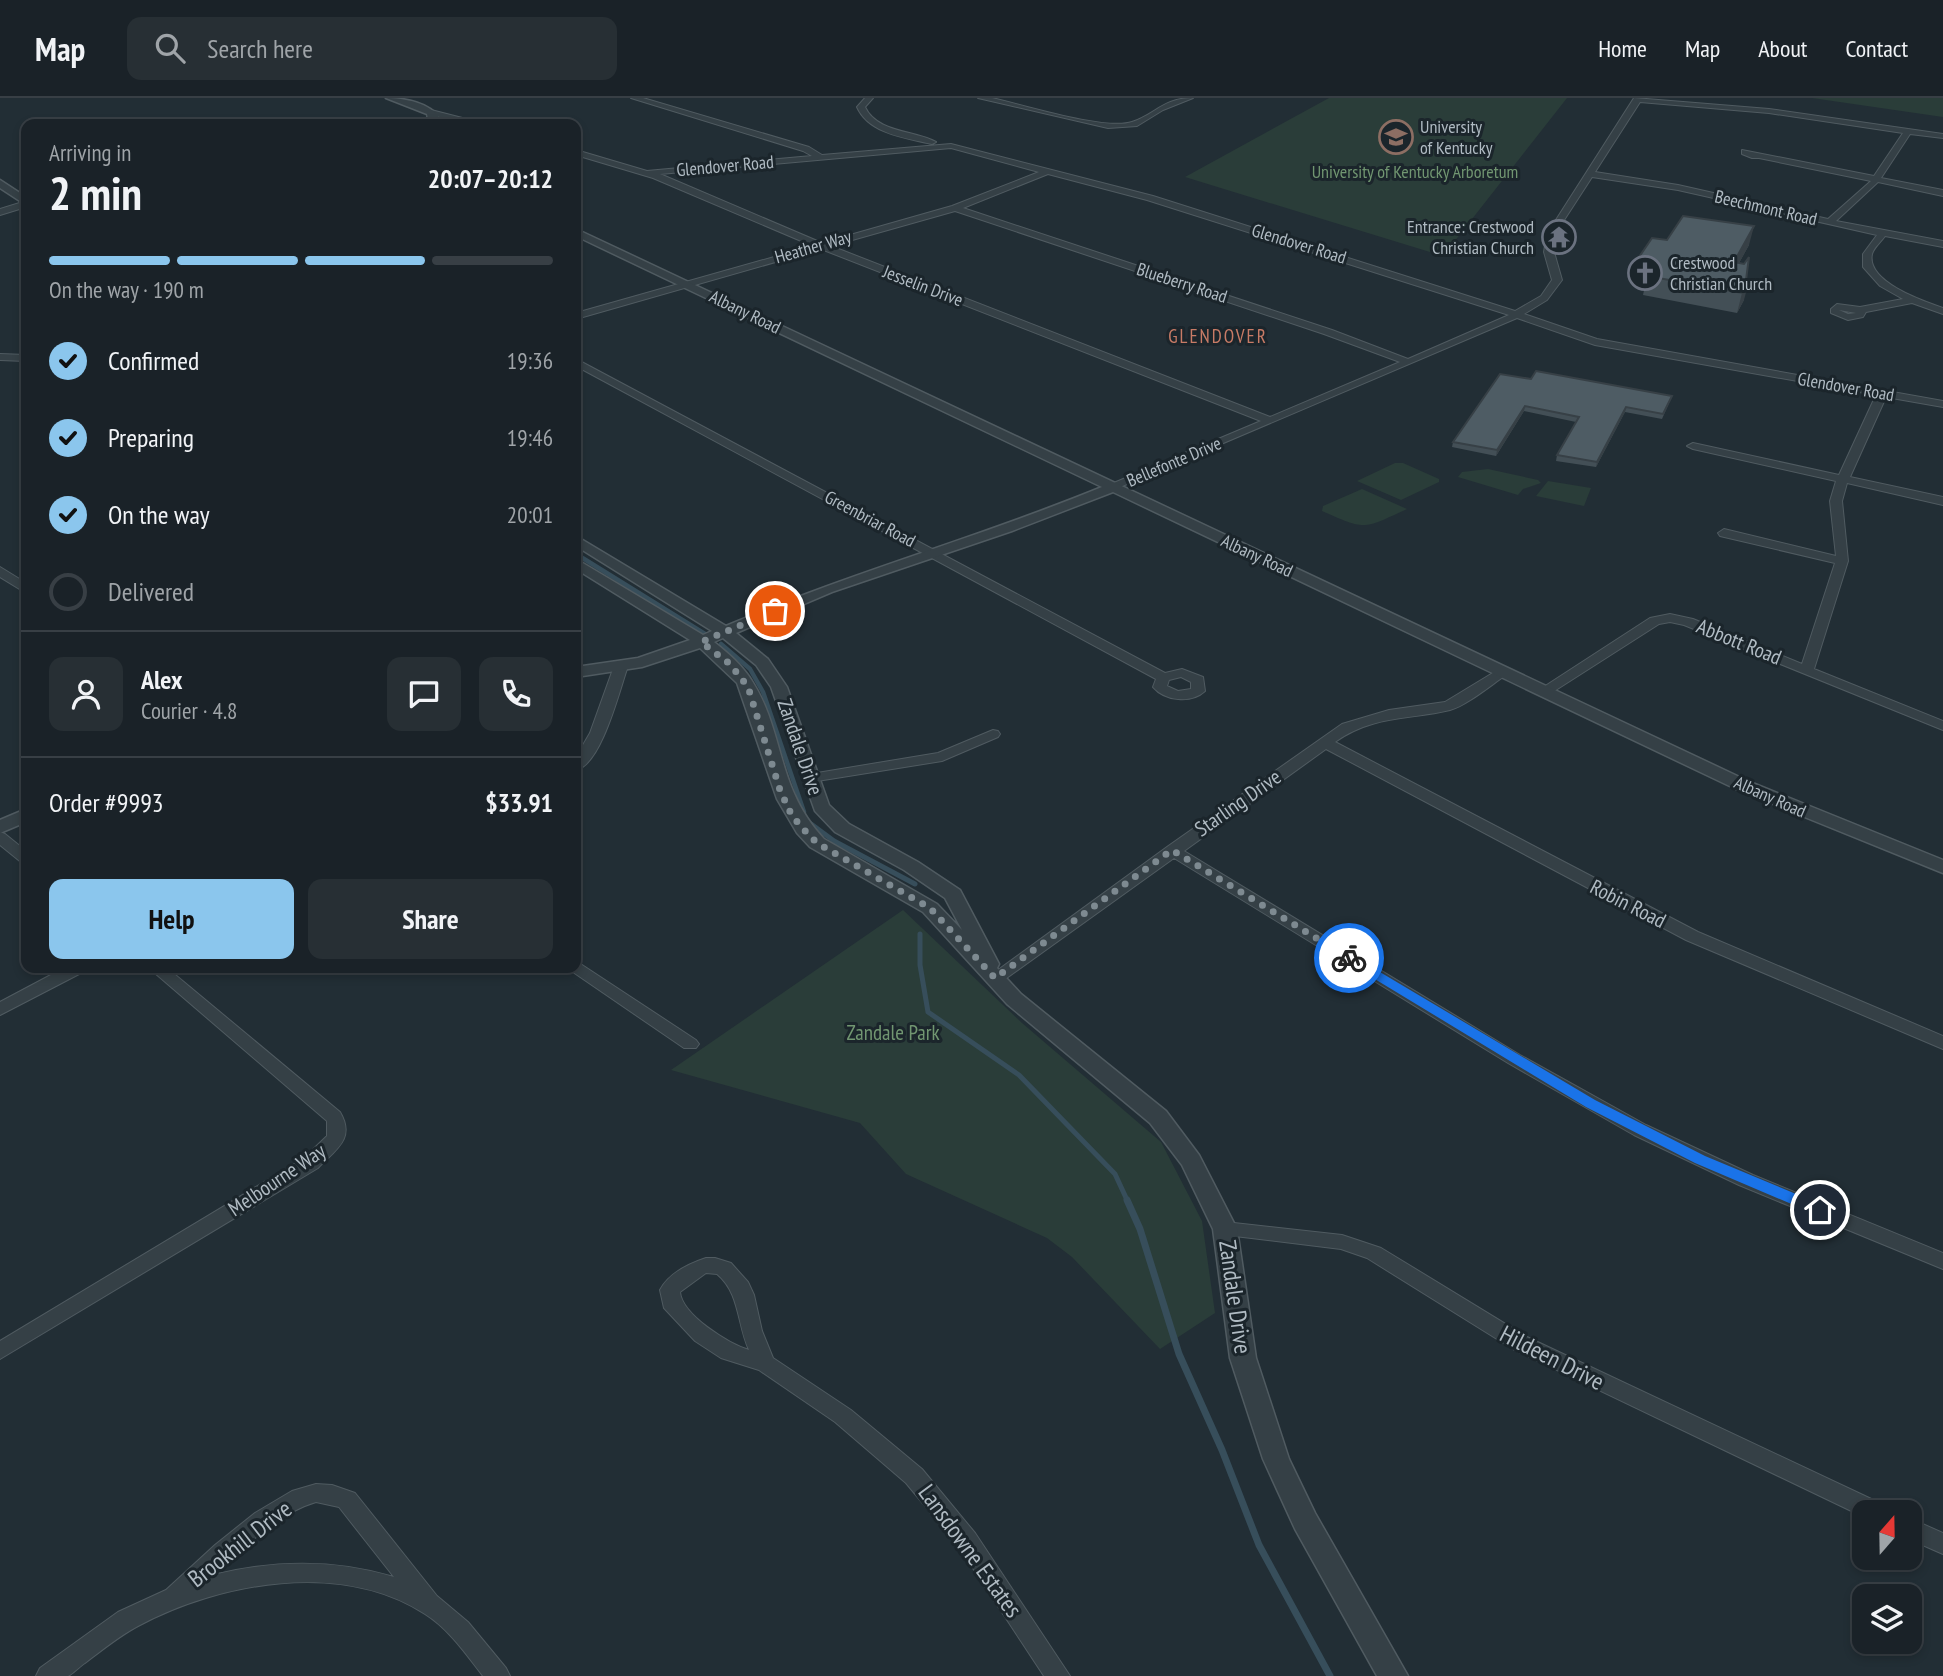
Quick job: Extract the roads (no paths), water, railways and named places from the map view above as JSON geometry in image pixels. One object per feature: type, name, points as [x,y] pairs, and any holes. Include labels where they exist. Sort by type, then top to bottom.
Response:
[{"type":"street","points":[[391,98],[457,119]]},
{"type":"street","points":[[635,98],[806,149],[819,157]]},
{"type":"street","points":[[869,98],[861,107],[869,119],[894,131],[951,146]]},
{"type":"street","points":[[982,98],[1108,127],[1134,124],[1160,108],[1189,98]]},
{"type":"street","points":[[1637,99],[1769,111],[1943,136]]},
{"type":"street","name":"Bellefonte Drive","points":[[581,672],[620,669],[726,633],[807,597],[1048,516],[1517,315],[1544,298],[1554,288],[1557,273],[1549,252],[1550,234],[1637,99]]},
{"type":"street","points":[[431,112],[435,119]]},
{"type":"street","points":[[1828,223],[1866,192],[1908,131]]},
{"type":"street","name":"Glendover Road","points":[[648,173],[951,146],[1175,206],[1605,345],[1943,404]]},
{"type":"street","name":"Jesselin Drive","points":[[581,153],[648,173],[819,245],[1271,421]]},
{"type":"street","points":[[1762,156],[1943,193]]},
{"type":"street","name":"Heather Way","points":[[581,315],[955,208],[1048,171]]},
{"type":"street","name":"Beechmont Road","points":[[1589,174],[1676,187],[1828,223],[1943,244]]},
{"type":"street","points":[[0,183],[21,199]]},
{"type":"street","points":[[0,212],[21,205]]},
{"type":"street","name":"Blueberry Road","points":[[955,208],[1305,324],[1408,362]]},
{"type":"street","name":"Albany Road","points":[[581,234],[1543,692],[1783,803],[1943,867]]},
{"type":"street","points":[[1882,234],[1868,253],[1868,266],[1888,287],[1912,300],[1943,311]]},
{"type":"street","points":[[1859,310],[1912,300]]},
{"type":"street","points":[[0,357],[21,358]]},
{"type":"street","name":"Greenbriar Road","points":[[581,365],[1163,677]]},
{"type":"street","points":[[1807,670],[1842,561],[1844,546],[1835,505],[1843,479],[1882,393]]},
{"type":"street","points":[[1693,446],[1943,501]]},
{"type":"street","points":[[1724,533],[1842,561]]},
{"type":"street","name":"Zandale Drive","points":[[581,543],[749,649],[774,677],[821,807],[832,821],[930,877],[953,894],[995,978]]},
{"type":"street","name":"Zandale Drive","points":[[581,566],[701,642],[730,664],[748,687],[780,790],[792,816],[817,843],[930,908],[1035,1018],[1158,1117],[1196,1169],[1225,1229],[1243,1358],[1276,1458],[1305,1521],[1393,1676]]},
{"type":"street","points":[[0,571],[21,586]]},
{"type":"street","name":"Abbott Road","points":[[1543,692],[1655,621],[1666,618],[1688,622],[1943,726]]},
{"type":"street","points":[[581,759],[593,741],[620,669]]},
{"type":"street","name":"Starling Drive","points":[[995,978],[1324,743],[1361,721],[1449,706],[1501,672]]},
{"type":"street","points":[[811,778],[942,757],[993,734]]},
{"type":"street","name":"Robin Road","points":[[1324,743],[1692,936],[1943,1043]]},
{"type":"street","points":[[0,827],[21,817]]},
{"type":"street","points":[[0,837],[21,855]]},
{"type":"street","points":[[1172,850],[1514,1059],[1628,1123],[1746,1180],[1943,1261]]},
{"type":"street","points":[[581,969],[690,1044]]},
{"type":"street","points":[[0,1009],[68,973]]},
{"type":"street","name":"Melbourne Way","points":[[0,1351],[311,1163],[336,1139],[338,1125],[334,1118],[163,973]]},
{"type":"street","name":"Hildeen Drive","points":[[1225,1229],[1342,1242],[1374,1253],[1520,1343],[1852,1501]]},
{"type":"street","name":"Lansdowne Estates","points":[[766,1364],[752,1335],[740,1286],[727,1273],[716,1265],[702,1264],[688,1272],[670,1290],[671,1302],[702,1335],[728,1352],[766,1364],[843,1416],[914,1476],[967,1540],[1058,1676]]},
{"type":"street","name":"Brookhill Drive","points":[[169,1600],[275,1512],[314,1493],[333,1493],[347,1500],[431,1604],[460,1629],[498,1676]]},
{"type":"street","points":[[1922,1534],[1943,1544]]},
{"type":"street","name":"Brookhill Drive","points":[[48,1676],[127,1620],[169,1600],[256,1576],[298,1573],[385,1584],[431,1604]]},
{"type":"waterway","points":[[581,557],[705,634]]},
{"type":"waterway","points":[[721,644],[750,669],[763,692],[804,812]]},
{"type":"waterway","points":[[811,824],[834,841],[915,884]]},
{"type":"waterway","points":[[920,934],[920,965],[928,1012],[1019,1075],[1115,1174],[1128,1202]]},
{"type":"waterway","points":[[1127,1200],[1140,1229],[1179,1354],[1222,1450],[1259,1545],[1330,1676]]},
{"type":"place","name":"University of Kentucky","points":[[1396,137]]},
{"type":"place","name":"Entrance: Crestwood Christian Church","points":[[1559,237]]},
{"type":"place","name":"Crestwood Christian Church","points":[[1645,273]]},
{"type":"district","name":"GLENDOVER","points":[[1218,336]]},
{"type":"park label","name":"University of Kentucky Arboretum","points":[[1415,172]]},
{"type":"park label","name":"Zandale Park","points":[[893,1033]]}]
